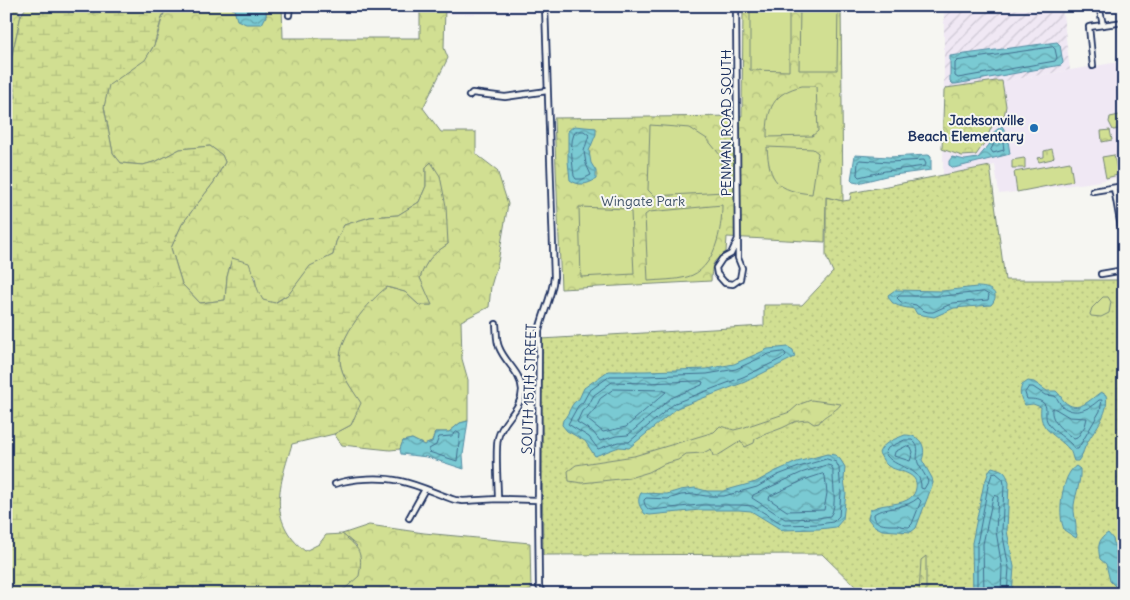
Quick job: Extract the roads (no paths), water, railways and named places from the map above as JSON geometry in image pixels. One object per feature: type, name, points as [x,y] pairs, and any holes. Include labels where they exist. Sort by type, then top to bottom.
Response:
[{"type":"street","points":[[289,15],[290,6]]},
{"type":"street","name":"SOUTH 15TH STREET","points":[[542,594],[539,586],[538,500],[539,331],[553,288],[554,277],[545,6]]},
{"type":"street","name":"PENMAN ROAD SOUTH","points":[[736,6],[738,239],[738,258],[742,268],[740,279],[732,284],[725,283],[717,274],[716,268],[722,259],[733,251],[738,239]]},
{"type":"street","points":[[1099,6],[1103,25]]},
{"type":"street","points":[[1093,66],[1089,28],[1124,22]]},
{"type":"street","points":[[469,96],[472,93],[505,97],[547,91]]},
{"type":"street","points":[[1093,192],[1124,186]]},
{"type":"street","points":[[1114,188],[1124,244]]},
{"type":"street","points":[[727,257],[736,259],[740,263]]},
{"type":"street","points":[[1101,274],[1124,270]]},
{"type":"street","points":[[496,324],[499,348],[520,378],[522,389],[519,403],[504,424],[498,439],[498,499]]},
{"type":"street","points":[[335,484],[346,480],[400,480],[463,502],[498,499],[538,500]]},
{"type":"street","points":[[409,518],[425,489]]},
{"type":"water","points":[[233,6],[266,6],[266,16],[262,24],[246,24],[237,20]]},
{"type":"water","points":[[1057,42],[1060,45],[1063,63],[1061,65],[956,84],[950,81],[950,56]]},
{"type":"water","points":[[574,126],[596,128],[596,134],[589,151],[591,163],[596,171],[596,179],[586,184],[579,184],[570,180],[568,131]]},
{"type":"water","points":[[1002,126],[1007,134],[1010,154],[954,168],[949,165],[952,157],[965,160],[978,158],[989,145],[994,132]]},
{"type":"water","points":[[855,155],[889,157],[928,155],[931,156],[931,170],[886,176],[858,183],[851,180]]},
{"type":"water","points":[[977,287],[993,291],[995,297],[991,305],[954,308],[934,317],[917,314],[914,309],[895,304],[888,295],[895,290],[942,291]]},
{"type":"water","points":[[788,347],[793,350],[795,357],[745,382],[677,408],[629,448],[619,447],[595,456],[585,441],[567,431],[562,425],[563,420],[574,403],[579,399],[584,388],[608,371],[706,369],[734,364],[768,349]]},
{"type":"water","points":[[1028,381],[1034,382],[1047,391],[1056,391],[1064,401],[1074,406],[1088,402],[1101,392],[1106,395],[1106,409],[1078,461],[1074,461],[1069,449],[1045,427],[1042,422],[1041,407],[1033,404],[1025,405],[1023,402],[1021,388]]},
{"type":"water","points":[[468,421],[463,455],[464,469],[427,457],[401,454],[400,449],[403,441],[412,439],[424,445],[432,442],[435,432],[449,432],[460,423]]},
{"type":"water","points":[[905,435],[915,437],[921,442],[924,450],[922,460],[933,483],[916,528],[911,532],[882,530],[873,525],[868,519],[870,510],[879,506],[907,500],[916,490],[916,483],[911,476],[888,466],[879,453],[886,444]]},
{"type":"water","points":[[827,454],[835,455],[845,467],[846,493],[843,519],[836,527],[782,530],[751,511],[739,510],[700,510],[650,515],[645,514],[639,504],[641,493],[667,494],[695,488],[707,491],[723,491],[756,482],[797,462]]},
{"type":"water","points":[[1076,466],[1080,469],[1080,474],[1074,505],[1076,538],[1064,530],[1061,509],[1062,496],[1068,475]]},
{"type":"water","points":[[992,467],[1003,471],[1009,483],[1007,531],[1014,567],[1012,594],[973,594],[972,543],[984,483]]},
{"type":"water","points":[[1108,533],[1113,539],[1124,587],[1116,587],[1110,581],[1106,564],[1100,559],[1099,544]]},
{"type":"place","name":"Jacksonville Beach Elementary","points":[[1034,128]]},
{"type":"park label","name":"Wingate Park","points":[[643,201]]}]
